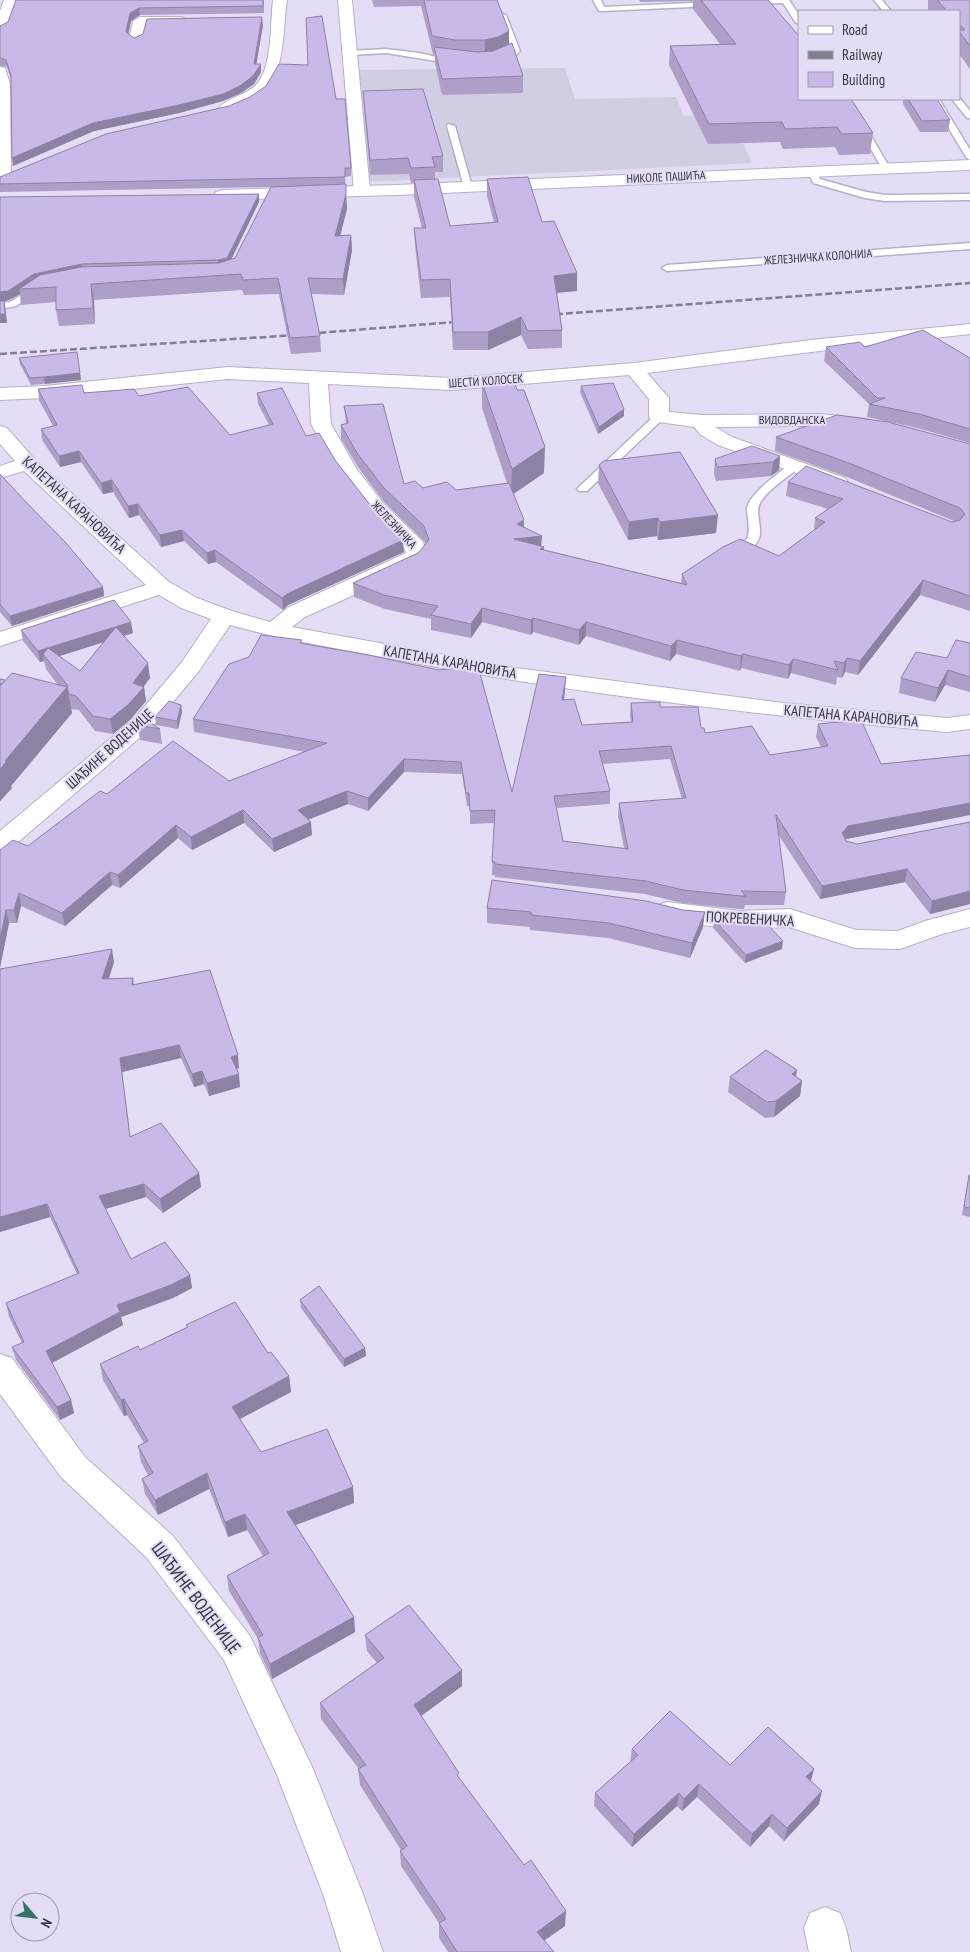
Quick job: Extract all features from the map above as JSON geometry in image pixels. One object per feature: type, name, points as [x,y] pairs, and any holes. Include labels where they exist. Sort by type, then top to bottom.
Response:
[{"type":"street","points":[[0,30],[11,0]]},
{"type":"street","points":[[215,111],[242,102],[258,93],[270,77],[275,60],[271,19],[280,0]]},
{"type":"street","points":[[345,0],[362,191]]},
{"type":"street","points":[[136,40],[140,21],[198,20]]},
{"type":"street","points":[[0,72],[4,84],[2,179],[19,171]]},
{"type":"street","name":"НИКОЛЕ ПАШИЋА","points":[[205,196],[268,198],[468,186],[970,165]]},
{"type":"street","name":"ШЕСТИ КОЛОСЕК","points":[[0,394],[45,392],[228,374],[452,384],[634,369],[811,346],[970,329]]},
{"type":"street","points":[[634,369],[659,398],[659,417]]},
{"type":"street","name":"ЖЕЛЕЗНИЧКА","points":[[274,630],[297,612],[410,561],[417,555],[418,551],[376,507],[347,470],[321,424],[318,377]]},
{"type":"street","name":"ВИДОВДАНСКА","points":[[659,417],[700,422],[760,419],[839,420],[877,425]]},
{"type":"street","points":[[700,422],[708,431],[726,441],[857,490]]},
{"type":"street","name":"КАПЕТАНА КАРАНОВИЋА","points":[[0,432],[28,464],[161,587],[188,603],[224,616],[274,630],[516,675],[783,710],[958,723],[970,731]]},
{"type":"street","points":[[0,472],[28,464]]},
{"type":"street","points":[[0,639],[161,587]]},
{"type":"street","name":"ШАЂИНЕ ВОДЕНИЦЕ","points":[[0,844],[143,723],[191,666],[224,616]]},
{"type":"street","name":"ПОКРЕВЕНИЧКА","points":[[644,906],[682,914],[740,920],[790,918],[855,939],[900,940],[934,927],[970,918]]},
{"type":"street","name":"ШАЂИНЕ ВОДЕНИЦЕ","points":[[0,1368],[74,1467],[160,1547],[237,1648],[294,1769],[362,1952]]},
{"type":"lane","points":[[597,0],[602,9],[718,4]]},
{"type":"lane","points":[[737,3],[785,0],[798,20]]},
{"type":"lane","points":[[878,0],[886,10]]},
{"type":"lane","points":[[485,63],[508,57],[516,51],[500,10]]},
{"type":"lane","points":[[349,53],[386,51],[465,64]]},
{"type":"lane","points":[[846,100],[886,168]]},
{"type":"lane","points":[[936,100],[970,158]]},
{"type":"lane","points":[[957,100],[970,116]]},
{"type":"lane","points":[[451,126],[468,186]]},
{"type":"lane","points":[[812,171],[816,180],[865,195],[905,199],[970,197]]},
{"type":"lane","name":"ЖЕЛЕЗНИЧКА КОЛОНИЈА","points":[[666,268],[970,246]]},
{"type":"lane","points":[[0,306],[13,304],[39,287],[48,284]]},
{"type":"lane","points":[[582,489],[659,417]]},
{"type":"lane","points":[[725,555],[751,543],[756,535],[753,506],[760,496],[794,466]]},
{"type":"shaded area","points":[[565,68],[575,99],[676,97],[684,116],[730,114],[752,163],[364,182],[352,70]]},
{"type":"building","points":[[16,0],[263,0],[263,6],[139,8],[130,13],[126,32],[134,38],[143,34],[147,19],[262,17],[254,64],[261,64],[253,76],[240,86],[223,94],[93,123],[12,158],[11,76],[6,60],[0,58],[0,26],[8,22]]},
{"type":"building","points":[[424,0],[497,0],[509,31],[498,37],[485,40],[455,40],[432,36]]},
{"type":"building","points":[[701,0],[768,0],[798,35],[798,100],[852,100],[873,133],[842,134],[837,127],[785,129],[782,122],[709,124],[670,46],[736,44]]},
{"type":"building","points":[[937,0],[970,0],[970,46],[960,32],[960,30],[965,30],[960,25],[960,10],[946,10]]},
{"type":"building","points":[[322,16],[336,99],[345,99],[351,168],[345,168],[345,177],[0,184],[0,177],[106,134],[229,106],[250,97],[266,86],[279,64],[308,65],[306,18]]},
{"type":"building","points":[[512,43],[523,76],[442,79],[434,47],[477,52],[493,51]]},
{"type":"building","points":[[423,89],[443,156],[432,157],[435,167],[411,168],[408,158],[370,160],[363,91]]},
{"type":"building","points":[[909,100],[938,100],[950,120],[922,121]]},
{"type":"building","points":[[528,177],[542,222],[554,221],[577,273],[554,276],[562,330],[528,331],[521,317],[488,332],[453,332],[450,279],[421,280],[414,228],[426,228],[414,180],[438,179],[450,226],[498,222],[487,179]]},
{"type":"building","points":[[346,184],[346,194],[335,236],[351,235],[343,279],[308,278],[320,336],[290,338],[278,278],[243,280],[241,274],[91,284],[93,308],[56,310],[56,287],[19,289],[40,275],[81,267],[219,263],[235,258],[271,187]]},
{"type":"building","points":[[259,194],[227,258],[218,260],[82,264],[34,274],[8,291],[0,292],[0,197]]},
{"type":"building","points":[[0,301],[4,301],[5,314],[0,314]]},
{"type":"building","points":[[923,330],[970,358],[970,429],[919,414],[869,404],[885,398],[877,398],[826,347],[860,342],[865,347]]},
{"type":"building","points":[[77,352],[80,373],[44,377],[30,378],[19,358]]},
{"type":"building","points":[[514,381],[517,390],[524,390],[545,447],[512,469],[482,383]]},
{"type":"building","points":[[613,383],[624,409],[599,427],[581,386]]},
{"type":"building","points":[[82,385],[84,393],[134,389],[139,396],[188,387],[230,435],[273,424],[257,393],[282,388],[306,436],[319,433],[335,460],[367,501],[403,540],[282,598],[215,550],[207,553],[182,530],[160,535],[138,504],[128,506],[112,480],[101,483],[79,451],[59,456],[41,429],[57,425],[38,389]]},
{"type":"building","points":[[383,404],[404,484],[415,481],[423,488],[447,482],[456,490],[509,483],[524,520],[517,524],[542,536],[514,539],[544,547],[540,549],[687,585],[682,574],[723,547],[740,539],[779,556],[825,522],[815,518],[843,499],[788,482],[806,466],[952,522],[960,520],[965,514],[960,508],[849,463],[776,437],[837,415],[888,422],[970,444],[970,596],[923,580],[860,661],[847,658],[844,663],[834,661],[838,670],[793,659],[789,665],[743,654],[741,656],[677,640],[671,646],[586,622],[579,630],[533,618],[531,620],[482,608],[471,624],[431,615],[438,606],[384,595],[353,583],[418,553],[429,540],[424,526],[384,488],[357,453],[341,425],[348,423],[344,406]]},
{"type":"building","points":[[752,446],[780,456],[773,462],[717,467],[715,459]]},
{"type":"building","points":[[680,452],[718,515],[660,522],[658,518],[629,522],[599,465],[604,461]]},
{"type":"building","points":[[0,474],[66,543],[103,587],[10,616],[0,604]]},
{"type":"building","points":[[114,600],[131,622],[38,651],[21,630]]},
{"type":"building","points":[[116,627],[148,663],[133,683],[144,687],[128,705],[110,719],[93,716],[76,696],[69,694],[68,686],[43,654],[48,648],[80,671]]},
{"type":"building","points":[[261,635],[302,640],[300,643],[439,670],[478,666],[512,792],[539,674],[566,677],[562,700],[574,699],[582,725],[633,722],[631,703],[660,702],[660,707],[698,707],[701,728],[704,728],[705,733],[752,726],[770,755],[828,746],[818,724],[861,720],[881,764],[970,755],[970,803],[848,826],[842,833],[846,841],[857,844],[970,822],[970,891],[932,901],[907,869],[822,886],[776,815],[786,892],[741,891],[746,896],[741,896],[683,890],[646,881],[495,864],[495,862],[492,862],[495,810],[470,811],[469,793],[466,793],[461,762],[404,759],[368,798],[347,791],[298,810],[311,822],[272,839],[243,810],[191,837],[176,825],[118,875],[110,872],[62,913],[19,893],[14,910],[6,910],[0,940],[0,850],[13,840],[28,846],[100,791],[107,794],[173,741],[229,781],[327,743],[193,719],[229,664],[249,657]],"holes":[[[671,746],[686,798],[619,803],[628,849],[563,841],[554,796],[610,791],[599,751]]]},
{"type":"building","points":[[956,640],[970,643],[970,677],[948,670],[938,688],[901,678],[916,652],[947,658]]},
{"type":"building","points":[[12,673],[67,687],[0,769],[0,686]]},
{"type":"building","points":[[0,679],[5,680],[2,684],[0,684]]},
{"type":"building","points":[[169,701],[181,705],[177,721],[155,717]]},
{"type":"building","points":[[145,719],[160,729],[138,725]]},
{"type":"building","points":[[492,880],[646,901],[683,910],[705,912],[692,943],[609,923],[531,915],[531,912],[487,908]]},
{"type":"building","points":[[714,920],[740,923],[765,922],[783,941],[746,955]]},
{"type":"building","points":[[112,949],[102,979],[133,978],[132,985],[210,970],[238,1055],[231,1057],[239,1074],[207,1083],[202,1071],[192,1074],[179,1045],[120,1058],[130,1137],[161,1123],[199,1173],[160,1199],[144,1184],[99,1196],[131,1259],[165,1242],[190,1275],[171,1285],[117,1305],[120,1312],[46,1351],[71,1400],[57,1407],[12,1347],[24,1342],[6,1303],[79,1273],[47,1204],[0,1217],[0,969]]},
{"type":"building","points":[[766,1050],[797,1070],[792,1074],[802,1081],[776,1101],[767,1102],[730,1077]]},
{"type":"building","points":[[970,1175],[970,1208],[964,1207]]},
{"type":"building","points":[[319,1286],[365,1348],[344,1359],[300,1300]]},
{"type":"building","points":[[235,1302],[268,1353],[271,1352],[289,1376],[232,1407],[261,1452],[327,1429],[353,1487],[287,1512],[354,1617],[270,1664],[258,1638],[263,1635],[227,1576],[269,1553],[245,1514],[225,1522],[207,1473],[155,1500],[142,1479],[153,1473],[138,1446],[148,1441],[124,1399],[121,1400],[100,1364],[138,1346],[140,1350],[188,1327],[186,1325]]},
{"type":"building","points":[[409,1605],[462,1670],[414,1705],[459,1773],[457,1775],[524,1865],[531,1860],[566,1911],[537,1932],[554,1952],[457,1952],[439,1923],[446,1919],[400,1851],[407,1846],[358,1769],[366,1765],[320,1703],[384,1658],[365,1635]]},
{"type":"building","points":[[670,1711],[730,1765],[768,1727],[814,1769],[806,1777],[822,1791],[787,1828],[772,1814],[752,1834],[699,1784],[684,1799],[679,1793],[634,1834],[595,1793],[638,1755],[632,1749]]},
{"type":"railway","points":[[546,315],[970,283]]},
{"type":"railway","points":[[0,354],[281,336],[466,321]]}]
